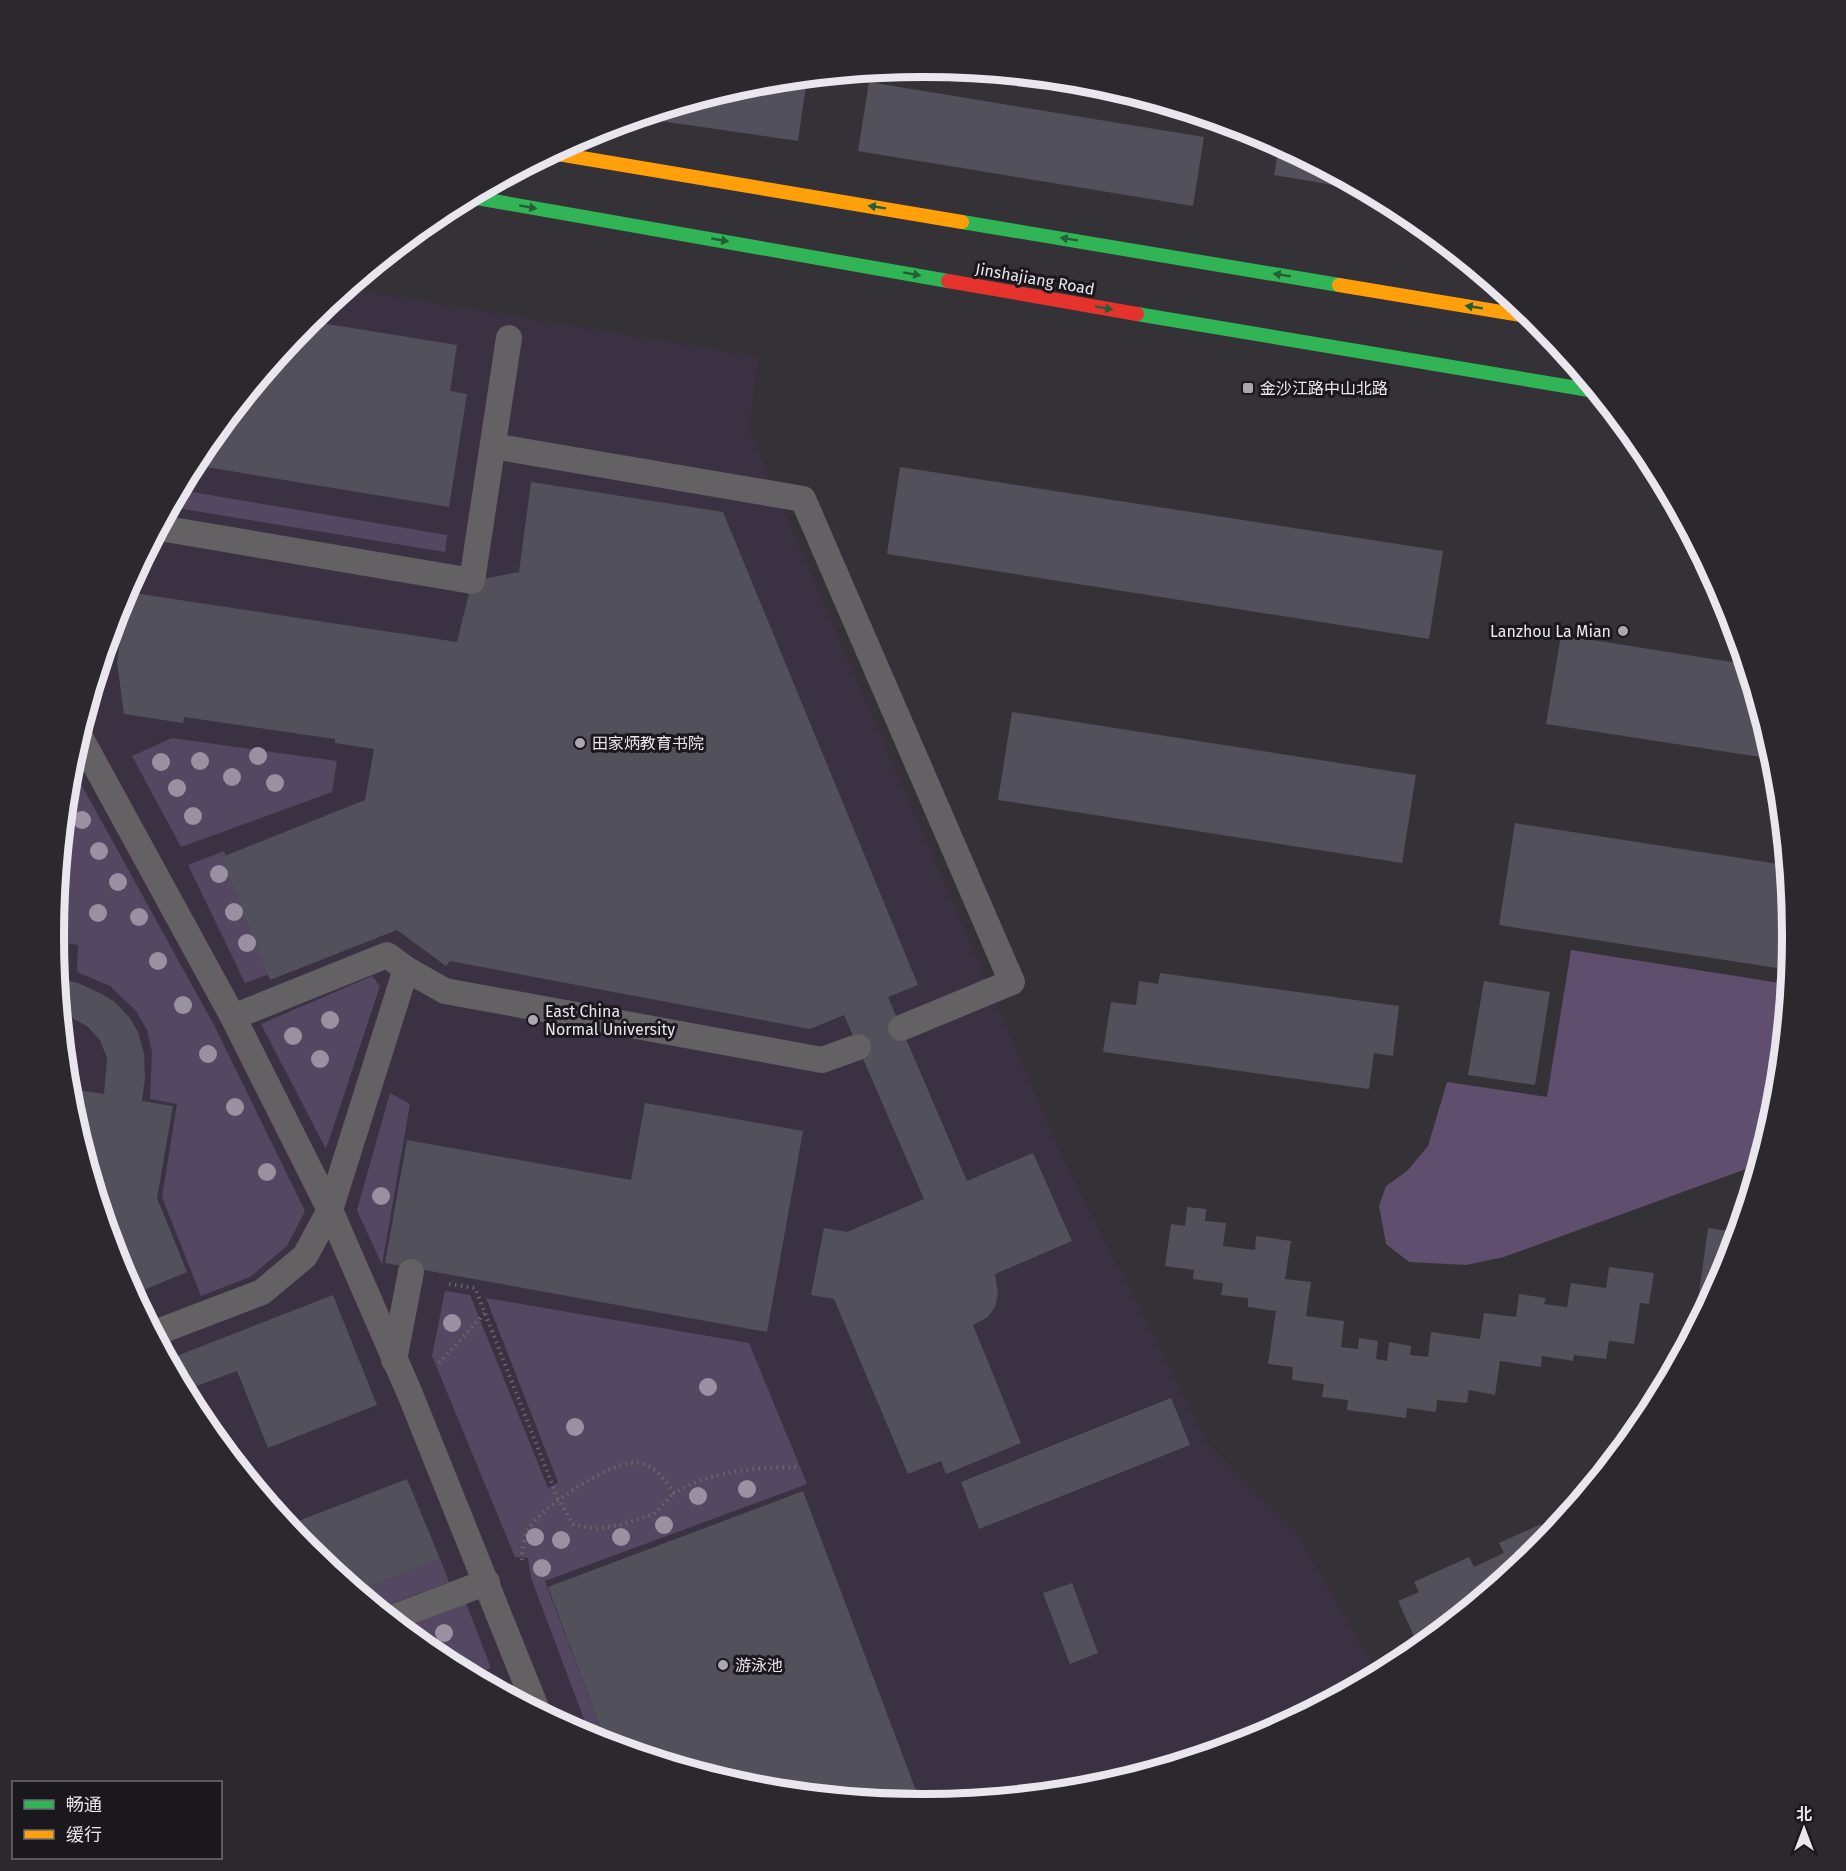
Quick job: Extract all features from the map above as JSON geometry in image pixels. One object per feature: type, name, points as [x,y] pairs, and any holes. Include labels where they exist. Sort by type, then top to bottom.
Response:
[{"type":"main road","points":[[566,155],[1515,314]]},
{"type":"main road","name":"Jinshajiang Road","points":[[483,199],[1240,332],[1585,389]]},
{"type":"lane","points":[[167,529],[472,580],[509,338]]},
{"type":"lane","points":[[493,446],[803,499],[1012,982],[901,1028]]},
{"type":"lane","points":[[86,748],[233,1017],[330,1210],[410,1394],[533,1700]]},
{"type":"lane","points":[[233,1017],[387,955],[406,969],[445,991],[822,1060],[858,1047]]},
{"type":"lane","points":[[161,1331],[262,1292],[305,1256],[330,1210],[406,969]]},
{"type":"lane","points":[[394,1360],[411,1275]]},
{"type":"lane","points":[[398,1616],[487,1582]]},
{"type":"path","points":[[411,1275],[475,1288],[558,1499],[573,1524],[595,1528],[620,1525],[654,1514],[674,1493],[693,1482],[719,1474],[763,1468],[796,1467]]},
{"type":"path","points":[[410,1394],[485,1313]]},
{"type":"path","points":[[523,1566],[521,1558],[529,1528],[558,1499],[620,1464],[639,1462],[659,1473],[674,1493]]},
{"type":"shaded area","name":"East China Normal University","points":[[357,290],[758,357],[749,429],[1058,1147],[1208,1445],[1296,1531],[1373,1666],[1352,1679],[1252,1729],[1145,1765],[1090,1778],[1035,1787],[979,1792],[923,1794],[867,1792],[811,1787],[756,1778],[701,1765],[594,1729],[494,1679],[400,1617],[357,1581],[316,1543],[242,1458],[209,1412],[153,1315],[110,1211],[81,1103],[72,1048],[66,992],[64,936],[66,879],[81,768],[94,713],[110,660],[153,556],[209,459],[242,413],[316,328]]},
{"type":"shaded area","points":[[189,492],[447,535],[445,552],[179,508]]},
{"type":"shaded area","points":[[172,738],[337,761],[332,792],[181,847],[132,756]]},
{"type":"shaded area","points":[[79,780],[214,1025],[305,1211],[287,1246],[250,1277],[201,1296],[162,1197],[177,1104],[150,1099],[152,1052],[147,1030],[136,1011],[110,986],[77,972],[78,945],[64,943],[64,936],[66,879]]},
{"type":"shaded area","points":[[224,851],[272,973],[245,983],[188,865]]},
{"type":"shaded area","points":[[1571,950],[1780,983],[1774,1048],[1765,1103],[1749,1168],[1504,1257],[1466,1265],[1409,1262],[1386,1244],[1379,1206],[1386,1186],[1407,1171],[1428,1146],[1447,1082],[1547,1097]]},
{"type":"shaded area","points":[[372,976],[380,986],[326,1149],[261,1024]]},
{"type":"shaded area","points":[[390,1093],[410,1104],[382,1265],[357,1210]]},
{"type":"shaded area","points":[[445,1291],[470,1295],[548,1488],[558,1482],[486,1298],[749,1343],[807,1484],[545,1581],[602,1732],[586,1725],[531,1578],[528,1558],[515,1557],[432,1356]]},
{"type":"shaded area","points":[[440,1559],[449,1582],[386,1606],[366,1588]]},
{"type":"shaded area","points":[[466,1603],[491,1668],[482,1672],[411,1625]]},
{"type":"building","points":[[869,82],[1204,137],[1193,206],[858,151]]},
{"type":"building","points":[[806,85],[798,141],[656,120],[701,106],[756,93]]},
{"type":"building","points":[[1278,154],[1342,187],[1274,175]]},
{"type":"building","points":[[321,323],[457,345],[450,391],[467,394],[449,507],[204,467],[242,413],[278,369]]},
{"type":"building","points":[[900,467],[1443,551],[1429,639],[887,554]]},
{"type":"building","points":[[531,482],[723,512],[918,985],[888,997],[967,1181],[1033,1153],[1072,1241],[995,1274],[998,1294],[995,1307],[988,1317],[973,1325],[1021,1443],[946,1474],[941,1461],[908,1474],[834,1299],[811,1295],[824,1228],[847,1232],[924,1199],[844,1015],[810,1029],[450,961],[446,966],[397,930],[270,980],[222,857],[365,800],[374,749],[335,743],[335,739],[184,717],[183,723],[124,714],[117,662],[122,629],[136,593],[457,642],[472,581],[519,572]]},
{"type":"building","points":[[1561,635],[1737,663],[1762,757],[1546,724]]},
{"type":"building","points":[[1012,712],[1416,775],[1402,863],[998,800]]},
{"type":"building","points":[[1515,823],[1778,864],[1782,936],[1781,969],[1499,925]]},
{"type":"building","points":[[1160,973],[1399,1006],[1393,1056],[1374,1053],[1369,1089],[1103,1052],[1111,1002],[1136,1005],[1139,981],[1158,984]]},
{"type":"building","points":[[66,981],[78,983],[115,1002],[129,1017],[138,1032],[144,1054],[145,1078],[142,1101],[173,1106],[157,1198],[187,1272],[142,1291],[110,1211],[94,1158],[79,1090],[104,1094],[107,1058],[100,1040],[87,1026],[70,1017]]},
{"type":"building","points":[[1484,981],[1550,992],[1535,1085],[1468,1075]]},
{"type":"building","points":[[645,1103],[803,1131],[767,1332],[385,1263],[407,1140],[631,1180]]},
{"type":"building","points":[[1187,1207],[1206,1209],[1205,1221],[1226,1223],[1223,1246],[1255,1250],[1256,1236],[1291,1241],[1285,1279],[1311,1282],[1306,1316],[1344,1321],[1341,1347],[1358,1349],[1359,1338],[1378,1341],[1376,1359],[1387,1361],[1389,1342],[1411,1346],[1410,1355],[1428,1357],[1431,1332],[1480,1339],[1484,1313],[1516,1317],[1519,1294],[1546,1298],[1544,1304],[1567,1307],[1571,1283],[1606,1288],[1609,1267],[1654,1273],[1649,1304],[1640,1303],[1634,1344],[1609,1341],[1606,1359],[1574,1355],[1573,1361],[1542,1356],[1541,1367],[1500,1361],[1495,1395],[1469,1390],[1467,1403],[1437,1400],[1436,1412],[1407,1408],[1406,1418],[1347,1410],[1348,1400],[1322,1397],[1324,1384],[1292,1380],[1293,1367],[1268,1364],[1276,1311],[1248,1307],[1248,1298],[1221,1295],[1223,1283],[1193,1279],[1194,1270],[1165,1266],[1171,1224],[1185,1226]]},
{"type":"building","points":[[1708,1228],[1728,1231],[1703,1294],[1699,1293]]},
{"type":"building","points":[[333,1295],[377,1405],[268,1448],[237,1371],[194,1387],[175,1356]]},
{"type":"building","points":[[1171,1398],[1190,1445],[979,1529],[961,1482]]},
{"type":"building","points":[[407,1479],[440,1559],[366,1588],[296,1522]]},
{"type":"building","name":"游泳池","points":[[803,1491],[917,1794],[811,1787],[756,1778],[701,1765],[602,1732],[548,1587]]},
{"type":"building","points":[[1541,1524],[1543,1529],[1489,1581],[1446,1617],[1415,1638],[1398,1601],[1419,1592],[1414,1582],[1469,1557],[1474,1567],[1504,1553],[1499,1543]]},
{"type":"building","points":[[1072,1583],[1098,1653],[1070,1664],[1043,1593]]},
{"type":"traffic: fast","points":[[483,199],[948,281]]},
{"type":"traffic: fast","points":[[962,222],[1339,285]]},
{"type":"traffic: fast","points":[[1137,314],[1585,389]]},
{"type":"traffic: slow","points":[[566,155],[962,222]]},
{"type":"traffic: slow","points":[[1339,285],[1515,314]]},
{"type":"traffic: jam","points":[[948,281],[1137,314]]},
{"type":"place","name":"金沙江路中山北路","points":[[1248,388]]},
{"type":"place","name":"Lanzhou La Mian","points":[[1623,631]]},
{"type":"place","name":"田家炳教育书院","points":[[580,743]]},
{"type":"place","name":"East China Normal University","points":[[533,1020]]},
{"type":"place","name":"游泳池","points":[[723,1665]]}]
